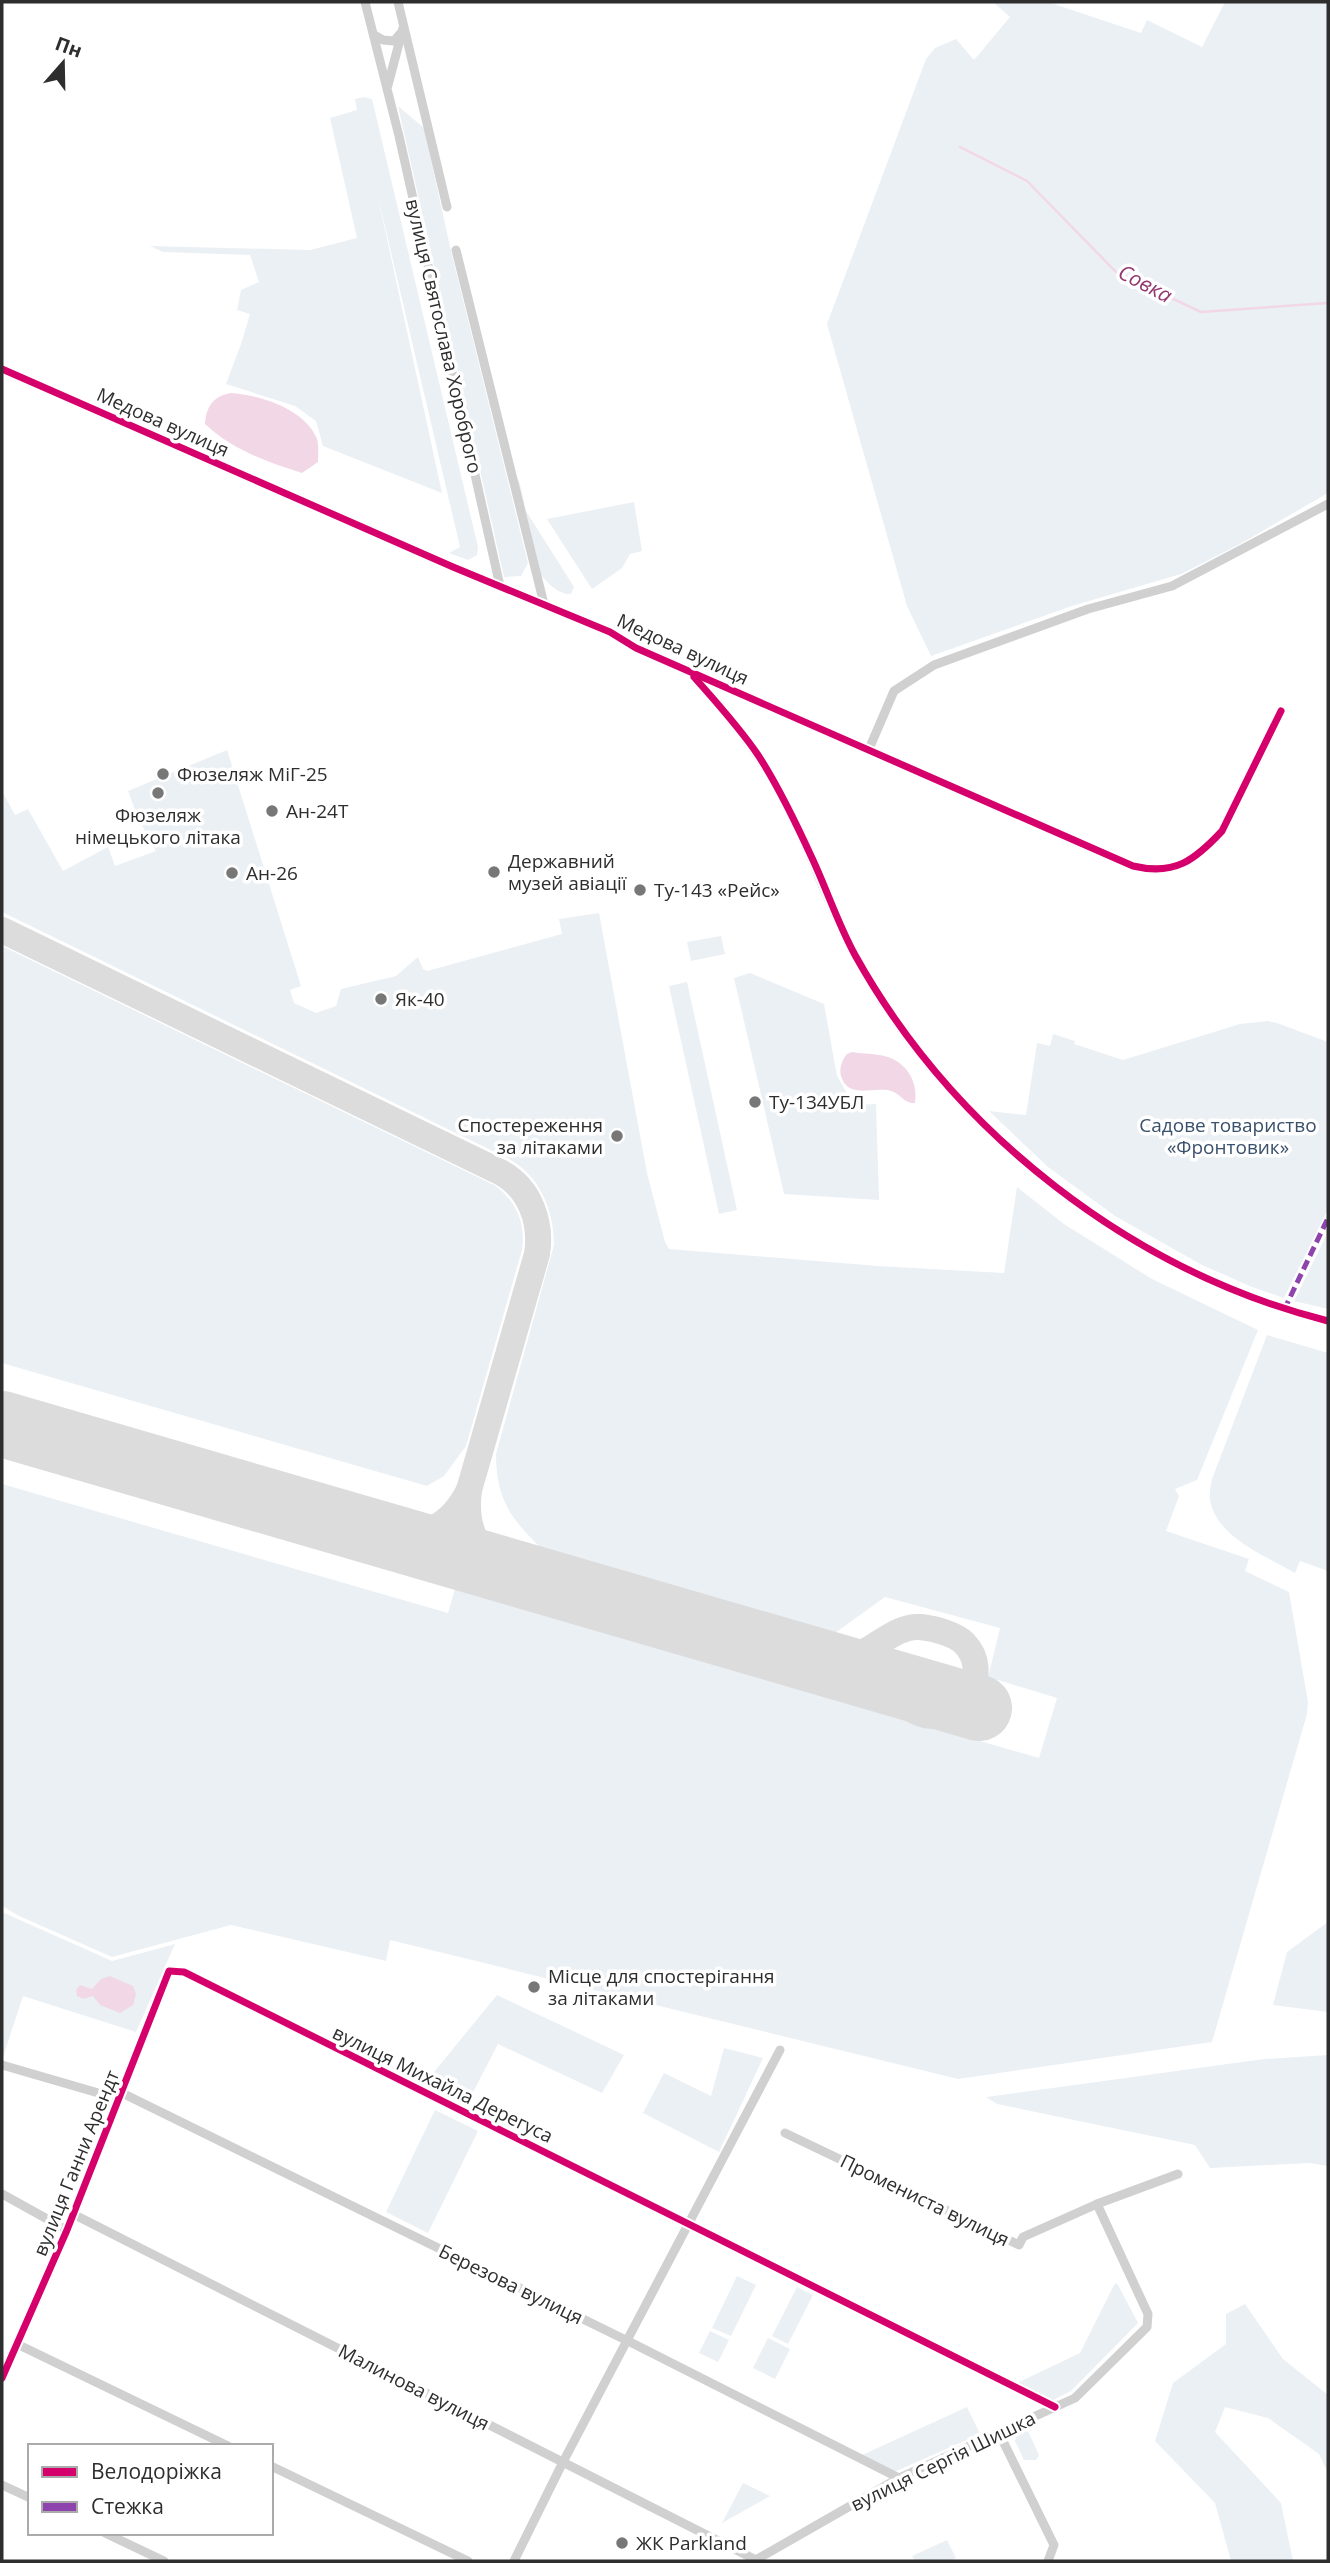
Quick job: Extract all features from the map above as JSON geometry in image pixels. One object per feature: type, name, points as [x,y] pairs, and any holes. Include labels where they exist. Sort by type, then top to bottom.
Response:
[{"type":"street","name":"вулиця Святослава Хороброго","points":[[365,2],[388,86],[499,586]]},
{"type":"street","name":"вулиця Святослава Хороброго","points":[[398,2],[447,207]]},
{"type":"street","name":"вулиця Святослава Хороброго","points":[[388,86],[404,26]]},
{"type":"street","points":[[374,34],[383,40],[394,41],[404,26]]},
{"type":"street","name":"вулиця Святослава Хороброго","points":[[456,250],[544,604]]},
{"type":"street","name":"Медова вулиця","points":[[2,369],[610,632],[636,648],[1133,866],[1162,870],[1181,865],[1222,831],[1281,711]]},
{"type":"street","points":[[869,749],[894,691],[934,665],[1088,609],[1172,586],[1328,504]]},
{"type":"street","points":[[690,672],[758,755],[812,857],[854,953],[889,1011],[960,1101],[1047,1180],[1141,1243],[1191,1271],[1243,1295],[1284,1310],[1328,1321]]},
{"type":"street","name":"вулиця Ганни Арендт","points":[[2,2378],[67,2230],[169,1971],[184,1972]]},
{"type":"street","name":"вулиця Михайла Дерегуса","points":[[184,1972],[1055,2407]]},
{"type":"street","points":[[514,2561],[563,2462],[780,2050]]},
{"type":"street","name":"Березова вулиця","points":[[2,2065],[120,2096],[628,2342],[899,2479]]},
{"type":"street","name":"Промениста вулиця","points":[[785,2133],[1019,2245],[1023,2237],[1097,2204],[1178,2174]]},
{"type":"street","points":[[2,2194],[67,2230]]},
{"type":"street","name":"вулиця Сергія Шишка","points":[[755,2561],[899,2479],[1075,2398],[1147,2328],[1149,2320],[1097,2204]]},
{"type":"street","name":"Малинова вулиця","points":[[73,2214],[755,2561]]},
{"type":"street","points":[[18,2344],[224,2444]]},
{"type":"street","points":[[999,2432],[1054,2546],[1048,2561]]},
{"type":"street","points":[[273,2467],[468,2561]]},
{"type":"street","points":[[2,2485],[28,2497]]},
{"type":"street","points":[[109,2535],[164,2561]]},
{"type":"green space","points":[[993,2],[1048,2],[1141,33],[1147,20],[1202,47],[1225,2],[1328,2],[1328,493],[1240,544],[1181,574],[1072,606],[931,656],[907,606],[827,324],[926,59],[935,48],[956,39],[974,60],[1010,17]]},
{"type":"green space","points":[[355,99],[372,99],[478,547],[477,555],[468,560],[449,553],[460,547],[376,188],[442,493],[323,446],[316,421],[295,406],[226,384],[250,314],[237,310],[241,290],[259,282],[250,255],[163,252],[150,246],[310,250],[357,238],[330,118],[357,110]]},
{"type":"green space","points":[[398,106],[424,128],[451,251],[528,563],[521,576],[504,577]]},
{"type":"green space","points":[[513,470],[520,484],[526,511],[574,587],[571,594],[557,590],[538,571]]},
{"type":"green space","points":[[634,502],[642,551],[630,554],[622,568],[592,589],[547,519]]},
{"type":"green space","points":[[227,750],[301,986],[290,990],[294,1003],[316,1013],[336,1006],[341,989],[396,976],[418,957],[423,969],[427,971],[562,934],[559,919],[599,913],[647,1173],[669,1249],[1004,1273],[1017,1187],[1064,1224],[1152,1279],[1258,1330],[1197,1480],[1175,1489],[1179,1496],[1166,1531],[1249,1559],[1245,1571],[1289,1592],[1308,1702],[1307,1714],[1212,2042],[958,2079],[390,1940],[386,1961],[231,1925],[112,1957],[2,1906],[2,1484],[448,1613],[455,1589],[1039,1758],[1057,1698],[988,1677],[1000,1628],[885,1597],[835,1633],[540,1547],[520,1526],[502,1495],[496,1454],[554,1245],[548,1206],[528,1173],[507,1158],[2,912],[2,791],[15,815],[28,809],[63,871],[108,847],[115,866],[156,851],[138,818],[128,791]]},
{"type":"green space","points":[[721,936],[725,954],[691,961],[687,942]]},
{"type":"green space","points":[[2,946],[494,1185],[514,1205],[521,1222],[522,1250],[466,1446],[444,1476],[427,1486],[2,1363]]},
{"type":"green space","points":[[750,973],[824,1004],[837,1076],[854,1105],[876,1104],[879,1200],[784,1194],[734,978]]},
{"type":"green space","points":[[687,982],[737,1210],[719,1214],[669,986]]},
{"type":"green space","name":"Садове товариство «Фронтовик»","points":[[1268,1021],[1328,1042],[1328,1209],[1284,1298],[1202,1265],[1115,1216],[1048,1167],[989,1111],[1026,1115],[1037,1043],[1050,1046],[1053,1034],[1123,1060],[1240,1024]]},
{"type":"green space","points":[[1328,1232],[1328,1309],[1294,1301]]},
{"type":"green space","points":[[1267,1335],[1328,1353],[1328,1571],[1300,1561],[1295,1573],[1257,1552],[1222,1525],[1210,1500],[1212,1479]]},
{"type":"green space","points":[[2,1912],[112,1961],[175,1944],[136,2032],[23,1996],[2,2060]]},
{"type":"green space","points":[[1328,1922],[1328,2012],[1273,2005],[1287,1952]]},
{"type":"green space","points":[[497,1995],[624,2055],[602,2093],[498,2044],[469,2100],[425,2083]]},
{"type":"green space","points":[[724,2048],[763,2058],[719,2152],[643,2113],[664,2073],[711,2096]]},
{"type":"green space","points":[[1328,2055],[1328,2166],[1309,2163],[1210,2168],[1195,2145],[997,2104],[986,2097],[1264,2059]]},
{"type":"green space","points":[[435,2110],[478,2131],[428,2233],[386,2212]]},
{"type":"green space","points":[[737,2276],[756,2285],[731,2336],[712,2328]]},
{"type":"green space","points":[[1117,2283],[1138,2323],[1071,2391],[1053,2400],[1017,2383],[1080,2353]]},
{"type":"green space","points":[[797,2287],[813,2295],[788,2344],[772,2336]]},
{"type":"green space","points":[[1245,2304],[1283,2359],[1328,2395],[1328,2473],[1319,2454],[1268,2418],[1225,2407],[1215,2432],[1281,2503],[1293,2561],[1231,2561],[1215,2503],[1155,2441],[1173,2383],[1226,2344],[1226,2314]]},
{"type":"green space","points":[[710,2331],[729,2340],[718,2362],[699,2353]]},
{"type":"green space","points":[[768,2338],[790,2349],[775,2379],[753,2368]]},
{"type":"green space","points":[[967,2407],[980,2434],[892,2473],[860,2456]]},
{"type":"green space","points":[[1026,2427],[1039,2455],[1036,2460],[1024,2460],[1015,2441],[1018,2431]]},
{"type":"green space","points":[[743,2483],[770,2496],[722,2523]]},
{"type":"green space","points":[[947,2540],[956,2558],[950,2561],[915,2561],[912,2556]]},
{"type":"shaded area","points":[[231,393],[280,405],[303,419],[317,439],[318,462],[302,473],[250,454],[215,433],[205,424],[207,412],[215,400]]},
{"type":"shaded area","points":[[852,1052],[888,1057],[902,1065],[915,1086],[915,1103],[908,1102],[891,1091],[849,1088],[844,1083],[840,1070],[845,1056]]},
{"type":"shaded area","points":[[110,1976],[133,1986],[136,1994],[133,2005],[120,2013],[100,2005],[93,1996],[83,1999],[77,1996],[76,1990],[80,1985],[92,1989],[101,1979]]},
{"type":"waterway","name":"Совка","points":[[960,147],[1027,181],[1116,272],[1201,312],[1328,303]]},
{"type":"taxiway","points":[[2,930],[500,1172],[519,1187],[532,1207],[535,1218],[538,1230],[537,1254],[469,1490],[468,1509],[470,1524],[482,1549],[504,1566],[535,1579]]},
{"type":"taxiway","points":[[382,1534],[410,1535],[434,1528],[453,1514],[469,1490]]},
{"type":"taxiway","points":[[810,1659],[834,1660],[852,1657],[904,1629],[920,1627],[944,1632],[961,1640],[973,1655],[976,1668],[970,1693],[962,1704],[952,1712],[939,1716],[925,1715],[913,1710],[887,1687],[869,1676]]},
{"type":"runway","points":[[2,1424],[979,1708]]},
{"type":"marked path","points":[[1284,1310],[1328,1218]]},
{"type":"cycle path","points":[[2,369],[453,567],[610,632],[636,648],[1133,866],[1161,869],[1183,863],[1203,850],[1222,831],[1281,711]]},
{"type":"cycle path","points":[[694,677],[743,735],[773,780],[806,845],[855,955],[896,1020],[943,1080],[996,1136],[1055,1186],[1118,1230],[1185,1268],[1255,1298],[1328,1321]]},
{"type":"cycle path","points":[[2,2378],[67,2230],[169,1971],[184,1972],[1055,2407]]},
{"type":"place","name":"Фюзеляж МіГ-25","points":[[163,774]]},
{"type":"place","name":"Фюзеляж німецького літака","points":[[158,793]]},
{"type":"place","name":"Ан-24Т","points":[[272,811]]},
{"type":"place","name":"Державний музей авіації","points":[[494,872]]},
{"type":"place","name":"Ан-26","points":[[232,873]]},
{"type":"place","name":"Ту-143 «Рейс»","points":[[640,890]]},
{"type":"place","name":"Як-40","points":[[381,999]]},
{"type":"place","name":"Ту-134УБЛ","points":[[755,1102]]},
{"type":"place","name":"Спостереження за літаками","points":[[617,1136]]},
{"type":"place","name":"Місце для спостерігання за літаками","points":[[534,1987]]},
{"type":"place","name":"ЖК Parkland","points":[[622,2543]]}]
